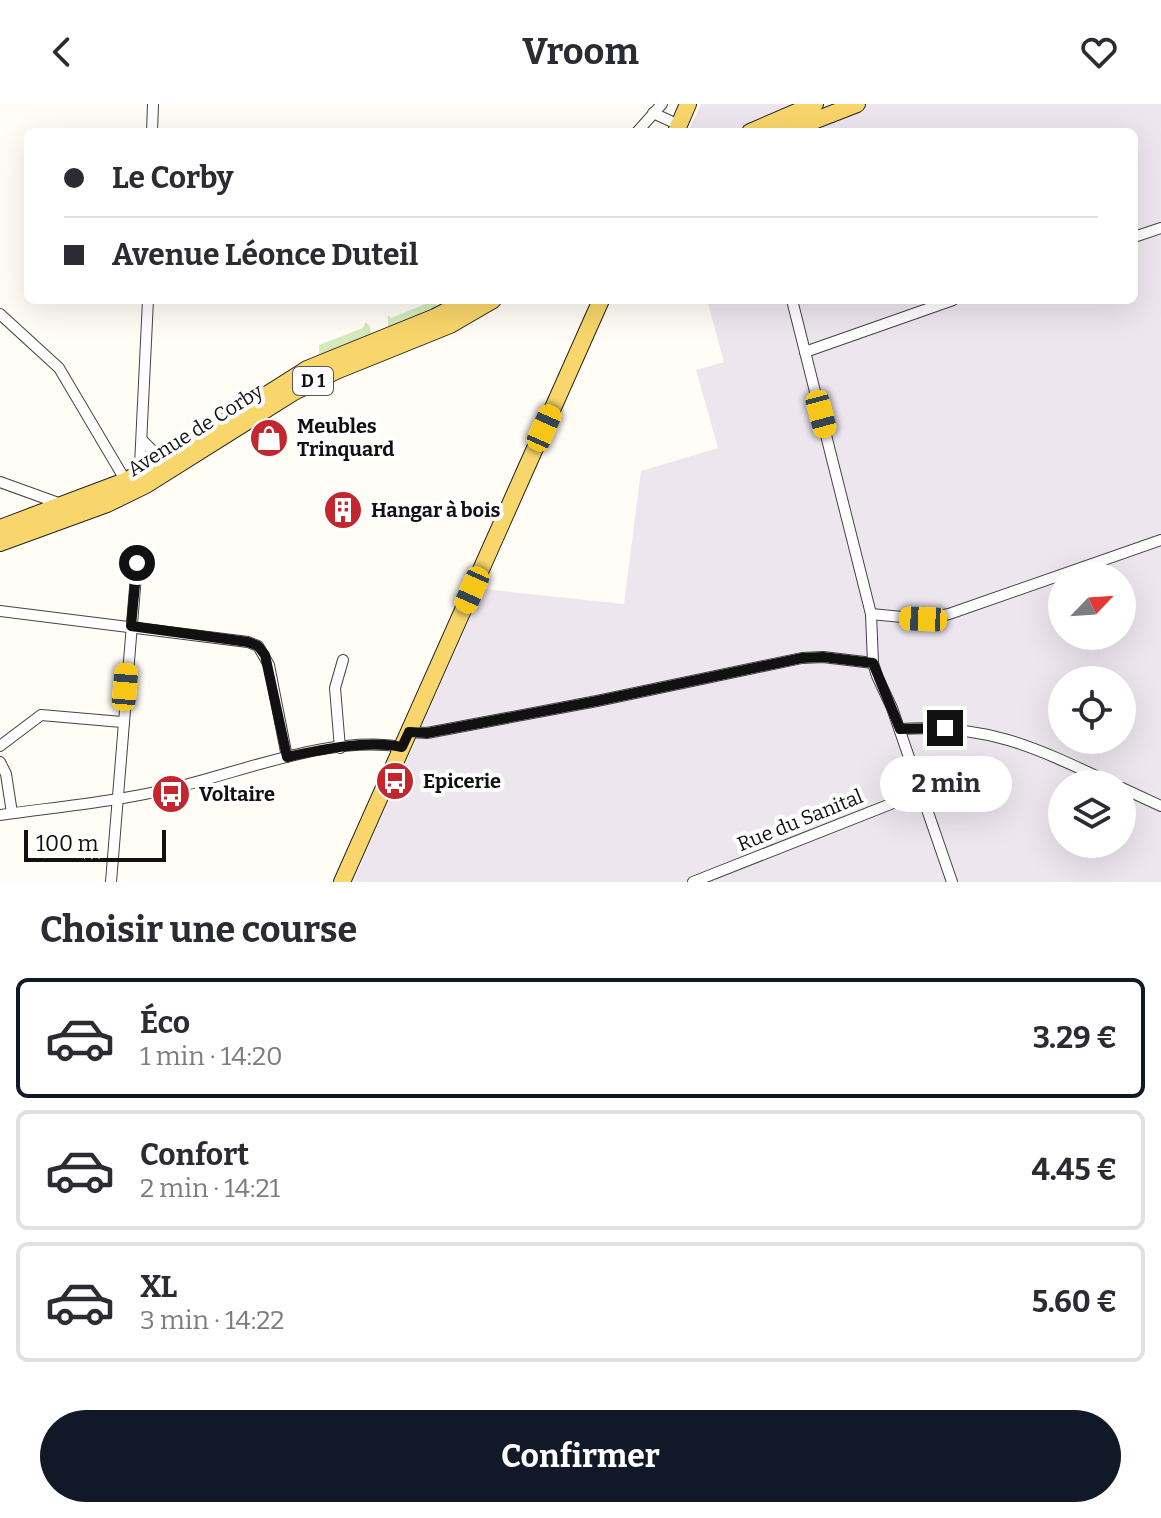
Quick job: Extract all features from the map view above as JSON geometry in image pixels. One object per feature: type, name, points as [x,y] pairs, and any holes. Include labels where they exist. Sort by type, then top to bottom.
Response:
[{"type":"main road","points":[[681,127],[688,104]]},
{"type":"main road","points":[[760,128],[815,104]]},
{"type":"main road","points":[[795,128],[857,104]]},
{"type":"main road","name":"Avenue de Corby","points":[[0,528],[136,483],[172,454],[307,369],[459,304]]},
{"type":"main road","name":"Avenue de Corby","points":[[0,543],[136,483],[303,386],[450,325],[486,304]]},
{"type":"main road","points":[[342,882],[599,304]]},
{"type":"street","points":[[152,128],[153,104]]},
{"type":"street","points":[[640,128],[662,104]]},
{"type":"street","points":[[653,113],[681,127]]},
{"type":"street","points":[[1138,236],[1161,228]]},
{"type":"street","points":[[136,483],[142,440],[148,304]]},
{"type":"street","points":[[793,304],[871,614],[873,663],[900,729],[952,882]]},
{"type":"street","points":[[805,352],[942,304]]},
{"type":"street","points":[[0,314],[59,368],[136,483]]},
{"type":"street","points":[[142,440],[152,450],[172,454]]},
{"type":"street","points":[[0,482],[63,505]]},
{"type":"street","points":[[871,614],[923,619],[949,614],[1161,540]]},
{"type":"street","points":[[111,882],[137,563]]},
{"type":"street","points":[[0,611],[131,626],[258,646],[269,665],[287,757]]},
{"type":"street","points":[[0,762],[6,774],[6,814],[116,800],[201,782],[287,757],[340,748],[385,745],[427,733],[813,657],[873,663]]},
{"type":"street","points":[[340,748],[335,688],[343,660]]},
{"type":"street","points":[[0,746],[41,715],[122,722]]},
{"type":"street","points":[[900,729],[945,728],[1010,739],[1083,770]]},
{"type":"street","name":"Rue du Sanital","points":[[693,882],[921,792]]},
{"type":"street","points":[[1136,794],[1161,806]]},
{"type":"shaded area","points":[[701,104],[1161,104],[1161,882],[353,882],[483,589],[624,604],[641,471],[718,448],[696,370],[724,362],[708,304],[1138,304],[1138,128],[690,128]]},
{"type":"green space","points":[[425,304],[436,304],[437,308],[388,328],[388,315],[391,318]]},
{"type":"green space","points":[[366,322],[371,335],[319,355],[319,345],[363,328]]},
{"type":"place","name":"Meubles Trinquard","points":[[269,438]]},
{"type":"place","name":"Hangar à bois","points":[[343,510]]},
{"type":"place","name":"Epicerie","points":[[395,781]]},
{"type":"place","name":"Voltaire","points":[[171,794]]},
{"type":"route","points":[[137,563],[131,626],[248,642],[258,646],[265,655],[287,757],[340,748],[402,747],[409,732],[427,733],[813,657],[873,663],[900,729],[945,728]]}]
